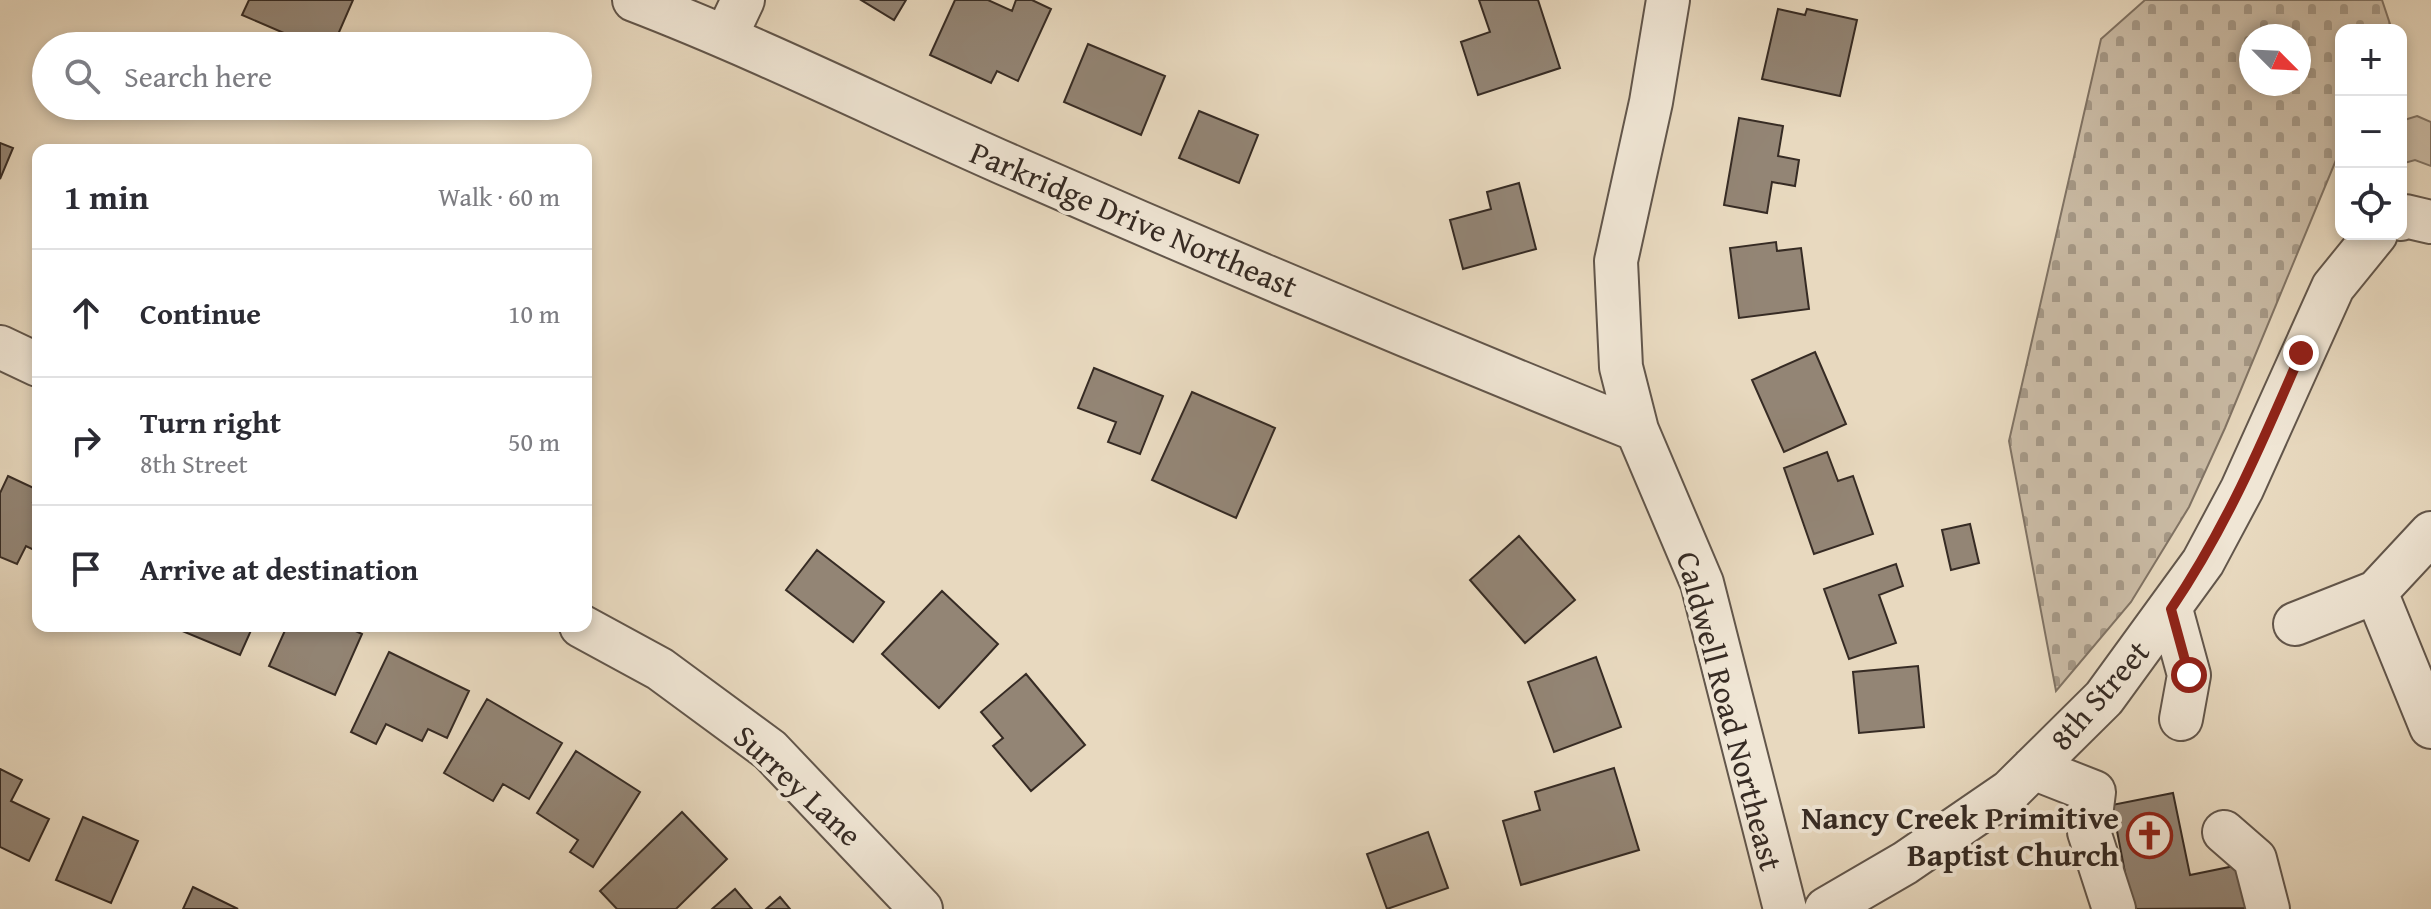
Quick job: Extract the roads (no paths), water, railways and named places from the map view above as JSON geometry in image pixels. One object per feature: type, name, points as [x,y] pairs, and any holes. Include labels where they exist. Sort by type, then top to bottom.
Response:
[{"type":"street","name":"Parkridge Drive Northeast","points":[[634,0],[734,18],[869,104],[1220,259],[1637,430]]},
{"type":"street","name":"Caldwell Road Northeast","points":[[1668,0],[1651,102],[1616,261],[1621,367],[1637,430],[1702,583],[1785,909]]},
{"type":"street","points":[[2407,216],[2431,222]]},
{"type":"street","name":"8th Street","points":[[1826,909],[1905,863],[2010,791],[2104,698],[2203,562],[2242,489],[2333,287],[2371,240]]},
{"type":"street","points":[[0,347],[32,362]]},
{"type":"street","points":[[2295,624],[2376,592],[2431,533]]},
{"type":"street","points":[[2376,592],[2431,727]]},
{"type":"street","points":[[2171,609],[2189,675],[2181,719]]},
{"type":"street","name":"Surrey Lane","points":[[592,632],[660,669],[770,750],[921,909]]},
{"type":"street","points":[[2033,768],[2094,792],[2089,832],[2114,909]]},
{"type":"street","points":[[2224,832],[2255,859],[2268,909]]},
{"type":"place","name":"Nancy Creek Primitive Baptist Church","points":[[2150,835]]}]
